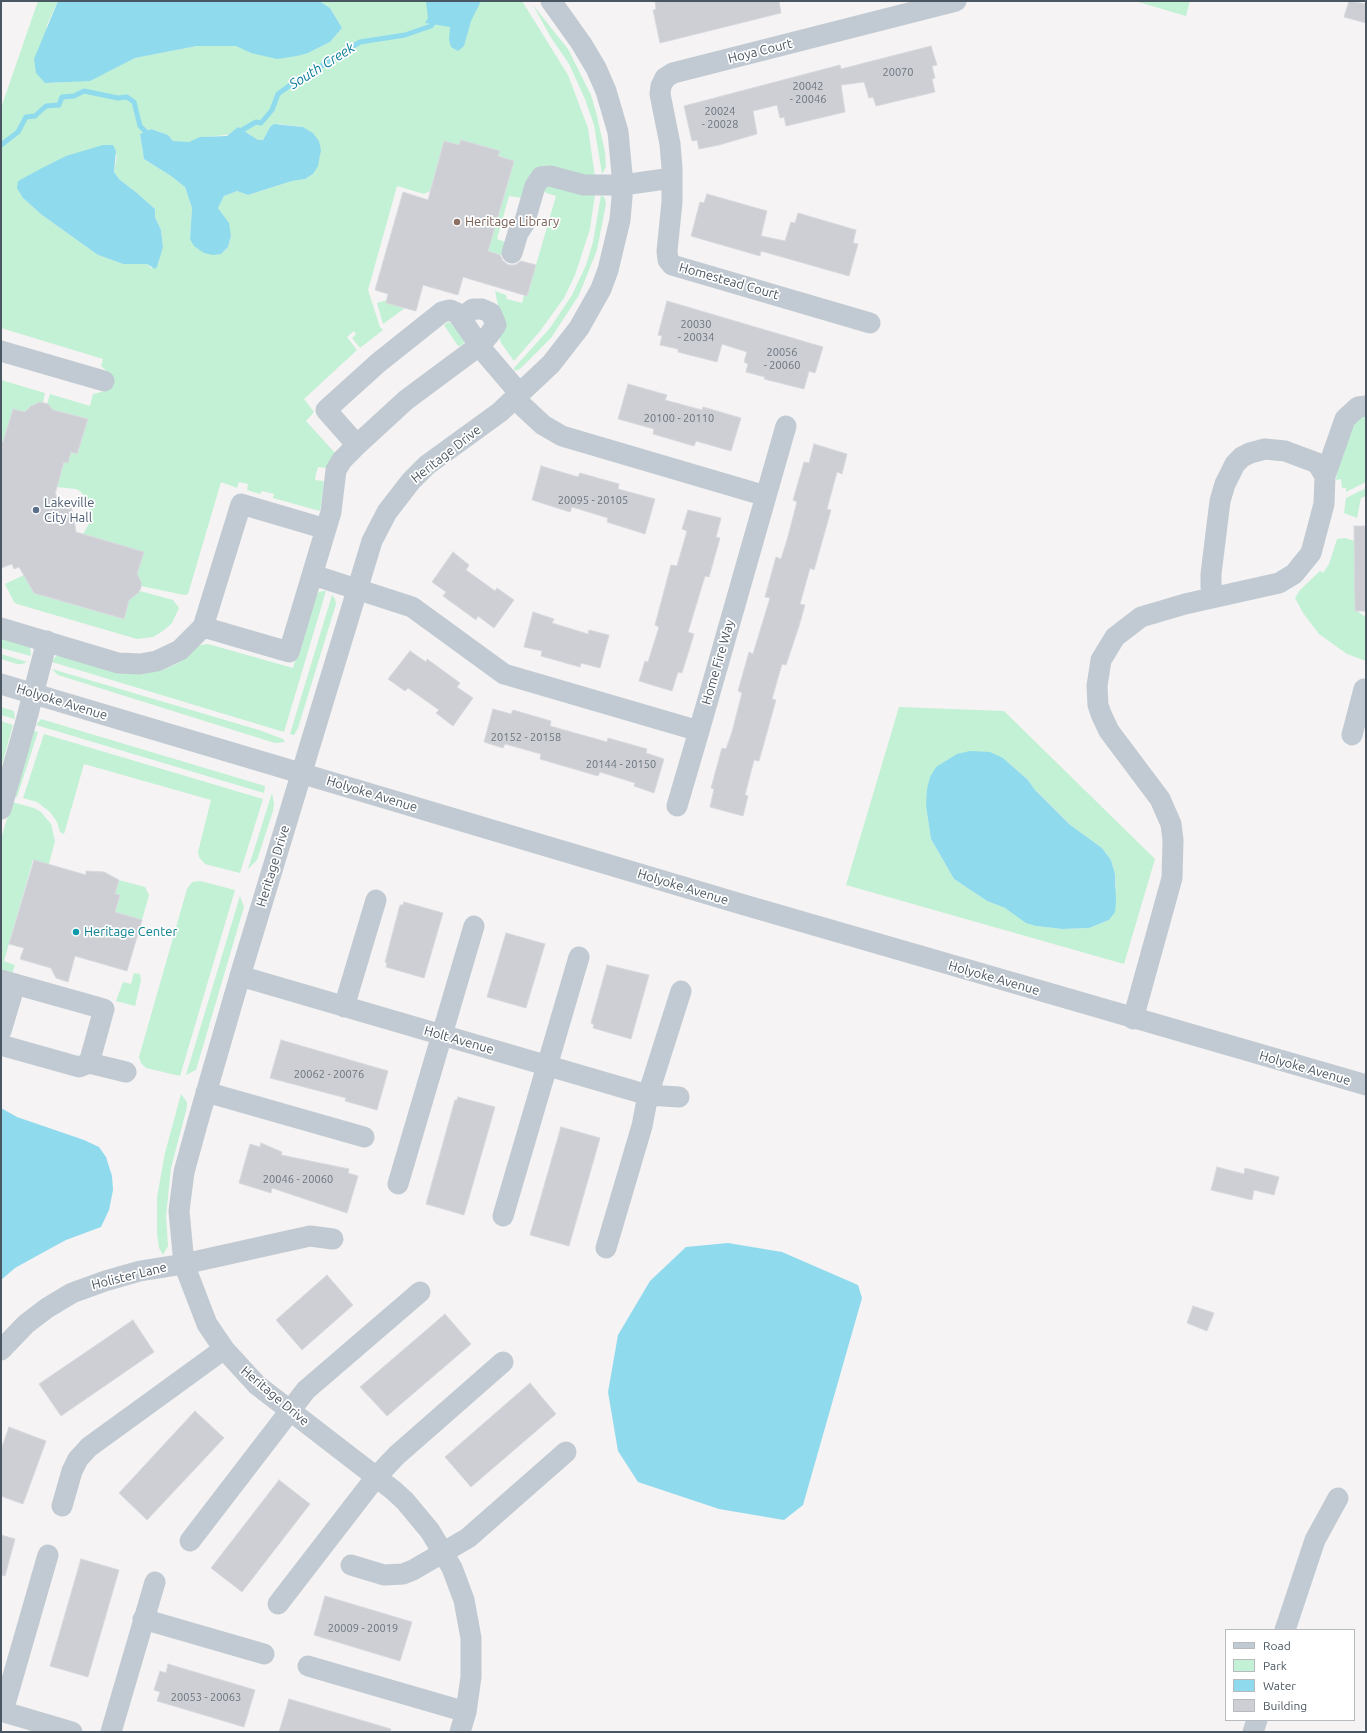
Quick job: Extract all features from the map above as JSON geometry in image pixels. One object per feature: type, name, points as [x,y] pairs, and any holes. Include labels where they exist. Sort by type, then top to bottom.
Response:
[{"type":"street","name":"Heritage Drive","points":[[460,1732],[466,1712],[471,1677],[471,1638],[468,1617],[458,1583],[443,1553],[430,1531],[397,1494],[257,1385],[224,1349],[207,1324],[184,1264],[180,1229],[181,1192],[184,1172],[240,976],[372,541],[396,498],[427,466],[472,434],[518,397],[565,347],[579,328],[601,289],[616,241],[620,220],[623,185],[618,132],[606,91],[596,68],[581,43],[551,1]]},
{"type":"street","name":"Hoya Court","points":[[672,178],[670,144],[660,94],[661,86],[665,78],[673,73],[956,1]]},
{"type":"street","points":[[512,253],[518,233],[524,224],[535,186],[541,177],[550,176],[584,185],[623,185],[672,178]]},
{"type":"street","name":"Homestead Court","points":[[672,178],[672,202],[667,251],[668,260],[672,265],[870,323]]},
{"type":"street","points":[[203,626],[289,652],[331,512],[336,470],[342,460],[357,445],[406,400],[480,345],[496,324],[494,316],[487,310],[477,308],[469,311],[461,318]]},
{"type":"street","points":[[357,445],[326,410],[378,363],[446,310],[453,311],[461,318],[518,397],[543,425],[562,436],[766,496]]},
{"type":"street","points":[[1,351],[104,381]]},
{"type":"street","points":[[1133,1018],[1172,878],[1174,854],[1173,835],[1168,816],[1160,799],[1104,722],[1097,696],[1101,660],[1110,644],[1121,631],[1134,621],[1154,612],[1279,583],[1288,579],[1300,568],[1311,553],[1315,542],[1324,504],[1325,476],[1345,419],[1358,407],[1366,406]]},
{"type":"street","name":"Home Fire Way","points":[[678,806],[786,426]]},
{"type":"street","points":[[1214,597],[1211,587],[1211,574],[1219,508],[1225,484],[1234,464],[1242,457],[1261,449],[1276,449],[1298,454],[1317,463],[1325,476]]},
{"type":"street","points":[[1,628],[118,663],[140,664],[157,661],[172,655],[189,642],[203,626],[241,504],[326,529]]},
{"type":"street","points":[[313,575],[412,607],[504,674],[699,730]]},
{"type":"street","points":[[1,809],[34,694],[47,641]]},
{"type":"street","name":"Holyoke Avenue","points":[[1,684],[1133,1018],[1366,1085]]},
{"type":"street","points":[[1352,735],[1364,688]]},
{"type":"street","points":[[344,1007],[376,900]]},
{"type":"street","points":[[398,1184],[443,1036],[474,926]]},
{"type":"street","points":[[503,1216],[579,957]]},
{"type":"street","name":"Holt Avenue","points":[[240,976],[648,1095],[679,1097]]},
{"type":"street","points":[[1,1031],[8,982],[104,1009],[89,1063]]},
{"type":"street","points":[[606,1248],[642,1126],[648,1095],[681,991]]},
{"type":"street","points":[[1,1045],[79,1067],[89,1063],[126,1072]]},
{"type":"street","points":[[206,1092],[364,1137]]},
{"type":"street","name":"Holister Lane","points":[[1,1350],[26,1324],[72,1293],[87,1286],[118,1277],[310,1236],[333,1240]]},
{"type":"street","points":[[190,1541],[289,1410],[306,1390],[420,1292]]},
{"type":"street","points":[[62,1506],[72,1471],[78,1459],[89,1447],[224,1349]]},
{"type":"street","points":[[278,1604],[376,1477],[398,1455],[503,1362]]},
{"type":"street","points":[[351,1565],[384,1575],[394,1576],[413,1570],[468,1538],[566,1452]]},
{"type":"street","points":[[1285,1629],[1316,1540],[1338,1498]]},
{"type":"street","points":[[48,1555],[2,1711],[72,1732]]},
{"type":"street","points":[[111,1732],[155,1582]]},
{"type":"street","points":[[143,1619],[264,1654]]},
{"type":"street","points":[[308,1666],[466,1712]]},
{"type":"street","points":[[1253,1732],[1257,1721]]},
{"type":"green space","points":[[38,1],[58,1],[47,25],[45,83],[68,82],[105,73],[135,58],[197,46],[236,46],[308,53],[330,42],[342,28],[330,8],[321,2],[306,1],[522,1],[568,75],[588,128],[595,177],[548,166],[523,198],[509,196],[497,239],[505,242],[502,255],[488,251],[514,161],[498,156],[500,151],[461,140],[459,145],[444,141],[430,191],[424,194],[397,186],[368,290],[380,327],[383,330],[360,348],[352,338],[356,334],[354,331],[347,337],[357,350],[304,399],[314,412],[306,421],[335,453],[327,468],[318,467],[316,474],[315,480],[323,481],[324,483],[320,511],[273,498],[274,494],[262,491],[260,494],[247,490],[248,484],[239,482],[237,488],[221,482],[188,594],[184,595],[141,586],[139,579],[136,578],[143,552],[83,534],[91,520],[88,502],[81,492],[76,489],[57,487],[64,462],[68,463],[71,452],[77,454],[88,419],[53,410],[47,404],[50,394],[90,406],[93,394],[105,391],[110,374],[101,366],[103,359],[1,328],[1,108]],"holes":[[[279,124],[303,127],[313,133],[319,141],[320,157],[313,174],[305,179],[292,181],[248,195],[237,191],[224,196],[218,208],[223,215],[231,236],[228,247],[221,254],[190,239],[192,208],[185,187],[144,159],[140,134],[151,129],[168,135],[173,141],[189,142],[204,137],[248,133],[258,141],[263,140],[270,127]],[[117,155],[114,172],[119,179],[155,209],[155,217],[161,230],[163,247],[159,255],[159,263],[151,268],[147,264],[123,264],[98,255],[42,215],[23,198],[18,181],[28,176]]]},
{"type":"green space","points":[[1135,1],[1190,1],[1186,16]]},
{"type":"green space","points":[[533,5],[568,49],[591,95],[605,152],[606,167],[602,174],[594,125],[585,99],[569,64],[550,36]]},
{"type":"green space","points":[[546,185],[595,194],[590,229],[575,275],[564,298],[540,331],[514,361],[501,343],[498,333],[502,324],[495,291],[506,295],[507,299],[522,303],[524,295],[527,296],[556,196],[544,191]]},
{"type":"green space","points":[[601,195],[605,198],[606,204],[597,250],[579,295],[551,338],[520,369],[514,371],[514,368],[550,328],[572,295],[586,265],[593,242]]},
{"type":"green space","points":[[387,300],[386,303],[405,308],[383,324],[377,303]]},
{"type":"green space","points":[[448,322],[451,323],[465,341],[462,345],[458,346],[444,325]]},
{"type":"green space","points":[[1,380],[45,393],[43,403],[32,406],[28,413],[13,409],[3,442],[1,442]]},
{"type":"green space","points":[[1366,415],[1366,482],[1346,492],[1346,488],[1342,488],[1341,479],[1336,480],[1337,472],[1354,421]]},
{"type":"green space","points":[[1366,488],[1366,496],[1361,498],[1357,518],[1344,513],[1346,498]]},
{"type":"green space","points":[[1345,538],[1355,541],[1355,610],[1366,617],[1366,661],[1347,654],[1319,634],[1303,613],[1295,598],[1300,590],[1320,571],[1323,573],[1329,564],[1337,539]]},
{"type":"green space","points":[[24,575],[34,593],[123,619],[131,594],[136,595],[140,591],[173,600],[179,608],[172,623],[163,631],[153,637],[137,639],[17,604],[14,602],[5,584]]},
{"type":"green space","points":[[326,591],[284,732],[52,662],[55,657],[59,655],[161,671],[178,663],[200,645],[208,644],[293,668],[314,598],[319,592]]},
{"type":"green space","points":[[332,595],[336,604],[298,728],[294,735],[290,734]]},
{"type":"green space","points":[[1,635],[30,646],[31,656],[1,648]]},
{"type":"green space","points":[[1,654],[27,662],[17,664],[1,659]]},
{"type":"green space","points":[[52,669],[259,730],[283,739],[285,742],[275,743],[227,728],[58,675]]},
{"type":"green space","points":[[1,707],[14,711],[15,719],[1,715]]},
{"type":"green space","points":[[899,707],[1004,711],[1155,859],[1124,964],[846,885]],"holes":[[[1003,758],[1028,780],[1035,790],[1069,824],[1102,848],[1111,860],[1115,874],[1116,887],[1109,920],[1089,928],[1062,929],[1036,926],[1005,908],[987,901],[954,879],[931,839],[926,806]]]},
{"type":"green space","points":[[41,719],[265,786],[264,793],[36,725]]},
{"type":"green space","points":[[1,721],[13,725],[1,768]]},
{"type":"green space","points":[[34,731],[38,732],[17,797],[14,796]]},
{"type":"green space","points":[[44,734],[263,799],[240,873],[205,864],[199,857],[198,852],[211,800],[84,764],[64,834],[60,832],[57,822],[50,812],[37,802],[23,798]]},
{"type":"green space","points":[[272,793],[274,803],[273,811],[257,860],[248,869]]},
{"type":"green space","points":[[12,802],[34,808],[41,812],[51,824],[55,841],[49,864],[33,860],[4,961],[15,965],[12,974],[1,971],[1,839]]},
{"type":"green space","points":[[119,880],[145,887],[149,895],[142,920],[115,912],[120,895],[115,894]]},
{"type":"green space","points":[[200,881],[235,890],[180,1076],[146,1068],[141,1063],[139,1057],[187,889],[192,882]]},
{"type":"green space","points":[[240,896],[244,907],[196,1070],[186,1075]]},
{"type":"green space","points":[[134,973],[140,974],[141,980],[135,1006],[116,1001],[123,982],[131,984]]},
{"type":"green space","points":[[181,1094],[187,1102],[187,1107],[171,1168],[166,1216],[168,1246],[163,1255],[159,1248],[157,1234],[157,1197],[165,1153]]},
{"type":"water","points":[[58,1],[321,2],[330,8],[342,28],[330,42],[308,53],[297,56],[277,59],[251,53],[236,46],[197,46],[135,58],[90,81],[45,83],[36,73],[34,59]]},
{"type":"water","points":[[426,1],[481,1],[471,21],[464,46],[458,51],[451,47],[449,40],[450,27],[425,23],[428,18]]},
{"type":"water","points":[[274,124],[303,127],[313,133],[319,141],[321,150],[318,166],[313,174],[305,179],[292,181],[248,195],[237,191],[224,196],[218,208],[229,223],[231,236],[228,247],[221,254],[213,255],[204,253],[194,246],[190,239],[192,208],[185,187],[144,159],[140,134],[151,129],[168,135],[173,141],[189,142],[200,137],[227,136],[238,127],[258,140],[263,140],[270,127]]},
{"type":"water","points":[[103,145],[113,145],[116,151],[114,172],[119,179],[155,209],[155,217],[161,230],[163,247],[155,269],[147,264],[123,264],[98,255],[42,215],[23,198],[17,188],[18,181],[66,156]]},
{"type":"water","points":[[970,751],[990,752],[1003,758],[1028,780],[1035,790],[1069,824],[1102,848],[1111,860],[1115,874],[1115,912],[1109,920],[1089,928],[1062,929],[1036,926],[1026,923],[1005,908],[987,901],[954,879],[931,839],[926,806],[927,789],[930,777],[936,767],[957,754]]},
{"type":"water","points":[[1,1108],[17,1117],[84,1140],[99,1147],[106,1157],[112,1176],[113,1190],[109,1210],[101,1227],[66,1240],[15,1268],[1,1280]]},
{"type":"water","points":[[728,1243],[782,1252],[858,1285],[862,1298],[803,1505],[784,1520],[719,1509],[638,1482],[618,1451],[608,1392],[618,1335],[650,1281],[686,1247]]},
{"type":"building","points":[[655,1],[779,1],[781,13],[660,43],[653,10],[656,9]]},
{"type":"building","points":[[1349,1],[1366,4],[1366,23],[1344,17]]},
{"type":"building","points":[[931,46],[937,65],[932,66],[935,78],[932,79],[935,92],[876,106],[873,97],[869,98],[864,82],[841,85],[845,112],[786,126],[784,117],[780,118],[777,105],[753,111],[757,134],[699,149],[697,140],[692,141],[684,106],[840,65],[841,69]]},
{"type":"building","points":[[461,140],[500,151],[498,156],[514,161],[488,251],[500,255],[503,261],[509,265],[515,265],[521,261],[536,265],[527,296],[463,277],[458,295],[423,285],[416,311],[386,303],[388,294],[375,290],[403,192],[428,200],[444,141],[459,145]]},
{"type":"building","points":[[707,194],[767,211],[761,236],[785,241],[791,222],[795,223],[798,213],[856,230],[853,243],[858,244],[849,276],[761,251],[760,256],[691,236],[700,202],[704,203]]},
{"type":"building","points":[[667,301],[823,347],[815,373],[809,371],[804,389],[764,379],[765,377],[746,372],[748,364],[744,362],[747,352],[722,344],[717,362],[678,352],[678,349],[660,345],[662,336],[658,335]]},
{"type":"building","points":[[628,384],[667,395],[665,400],[702,410],[703,407],[741,418],[731,451],[696,441],[694,446],[653,434],[654,429],[618,419]]},
{"type":"building","name":"Lakeville City Hall","points":[[40,402],[48,404],[53,410],[88,419],[77,454],[71,452],[68,463],[64,462],[55,494],[71,507],[76,532],[144,552],[137,574],[141,582],[141,588],[138,593],[129,600],[124,619],[34,593],[19,567],[14,569],[12,564],[1,568],[1,442],[3,442],[13,409],[25,412],[31,406]]},
{"type":"building","points":[[814,444],[847,454],[842,474],[837,472],[827,509],[831,510],[814,570],[810,568],[800,604],[805,605],[799,626],[786,665],[782,664],[772,699],[776,700],[759,761],[754,760],[745,795],[748,796],[743,816],[710,807],[714,789],[711,788],[722,748],[726,749],[732,732],[742,693],[738,691],[749,652],[753,654],[770,598],[765,597],[776,557],[781,559],[787,540],[797,502],[793,500],[804,462],[809,463]]},
{"type":"building","points":[[541,466],[578,477],[580,473],[619,484],[618,489],[655,499],[645,534],[607,522],[608,518],[572,507],[570,512],[532,500]]},
{"type":"building","points":[[688,510],[721,518],[716,537],[720,538],[709,577],[705,576],[688,632],[694,634],[682,673],[678,672],[672,691],[639,681],[645,661],[648,662],[659,627],[655,625],[671,565],[677,566],[687,531],[682,529]]},
{"type":"building","points":[[1354,526],[1366,526],[1366,611],[1355,611]]},
{"type":"building","points":[[453,552],[469,565],[466,570],[495,591],[497,588],[514,600],[494,628],[478,616],[476,620],[443,596],[446,592],[432,582]]},
{"type":"building","points":[[533,612],[554,619],[552,623],[588,634],[589,630],[609,635],[600,668],[581,663],[580,667],[541,656],[542,651],[524,647]]},
{"type":"building","points":[[410,651],[426,662],[427,659],[460,683],[457,687],[473,698],[453,726],[436,713],[439,710],[408,688],[405,691],[388,679]]},
{"type":"building","points":[[493,709],[511,714],[513,710],[551,721],[550,726],[607,742],[608,738],[647,749],[646,753],[664,759],[654,793],[634,786],[635,783],[600,772],[598,776],[540,759],[541,754],[505,744],[503,748],[484,742]]},
{"type":"building","name":"Heritage Center","points":[[34,860],[86,875],[86,871],[104,872],[119,880],[115,894],[120,895],[115,912],[142,920],[127,971],[75,956],[68,982],[56,978],[51,968],[20,959],[24,948],[9,944]]},
{"type":"building","points":[[404,902],[443,913],[424,978],[386,967],[387,963],[385,962],[400,905],[403,905]]},
{"type":"building","points":[[506,933],[545,944],[526,1008],[487,997]]},
{"type":"building","points":[[607,965],[649,975],[631,1039],[593,1028],[594,1025],[591,1023]]},
{"type":"building","points":[[281,1040],[388,1071],[377,1110],[345,1101],[346,1098],[270,1078]]},
{"type":"building","points":[[458,1097],[495,1107],[464,1215],[426,1204],[455,1100],[457,1100]]},
{"type":"building","points":[[561,1127],[600,1138],[569,1246],[530,1235]]},
{"type":"building","points":[[261,1143],[282,1152],[281,1155],[349,1169],[348,1173],[358,1176],[347,1213],[272,1188],[271,1193],[239,1183],[250,1144],[260,1147]]},
{"type":"building","points":[[1217,1167],[1244,1174],[1245,1168],[1279,1177],[1274,1195],[1254,1190],[1252,1200],[1211,1190]]},
{"type":"building","points":[[327,1275],[353,1305],[302,1350],[276,1320]]},
{"type":"building","points":[[1193,1306],[1214,1313],[1207,1331],[1187,1323]]},
{"type":"building","points":[[445,1314],[471,1344],[387,1416],[360,1387]]},
{"type":"building","points":[[133,1320],[154,1352],[61,1416],[39,1384]]},
{"type":"building","points":[[530,1383],[556,1414],[471,1487],[445,1457]]},
{"type":"building","points":[[195,1411],[224,1438],[147,1520],[119,1493]]},
{"type":"building","points":[[9,1427],[46,1441],[23,1504],[1,1496],[1,1450]]},
{"type":"building","points":[[279,1480],[310,1504],[242,1592],[211,1568]]},
{"type":"building","points":[[1,1535],[15,1539],[5,1576],[1,1575]]},
{"type":"building","points":[[81,1559],[119,1570],[88,1677],[50,1666]]},
{"type":"building","points":[[325,1596],[412,1622],[400,1661],[314,1635]]},
{"type":"building","points":[[168,1664],[255,1690],[244,1727],[157,1701],[160,1692],[154,1690],[160,1671],[166,1673]]},
{"type":"building","points":[[289,1699],[391,1729],[390,1732],[279,1732]]},
{"type":"waterway","name":"South Creek","points":[[237,133],[256,122],[261,123],[272,110],[278,94],[360,42],[405,35],[431,26],[436,19]]},
{"type":"waterway","name":"South Creek","points":[[1,145],[18,132],[26,117],[35,116],[46,106],[59,105],[62,97],[74,96],[84,91],[118,98],[127,97],[134,102],[140,126],[150,136]]},
{"type":"place","name":"Heritage Library","points":[[457,222]]},
{"type":"place","name":"Lakeville City Hall","points":[[36,510]]},
{"type":"place","name":"Heritage Center","points":[[76,932]]}]
